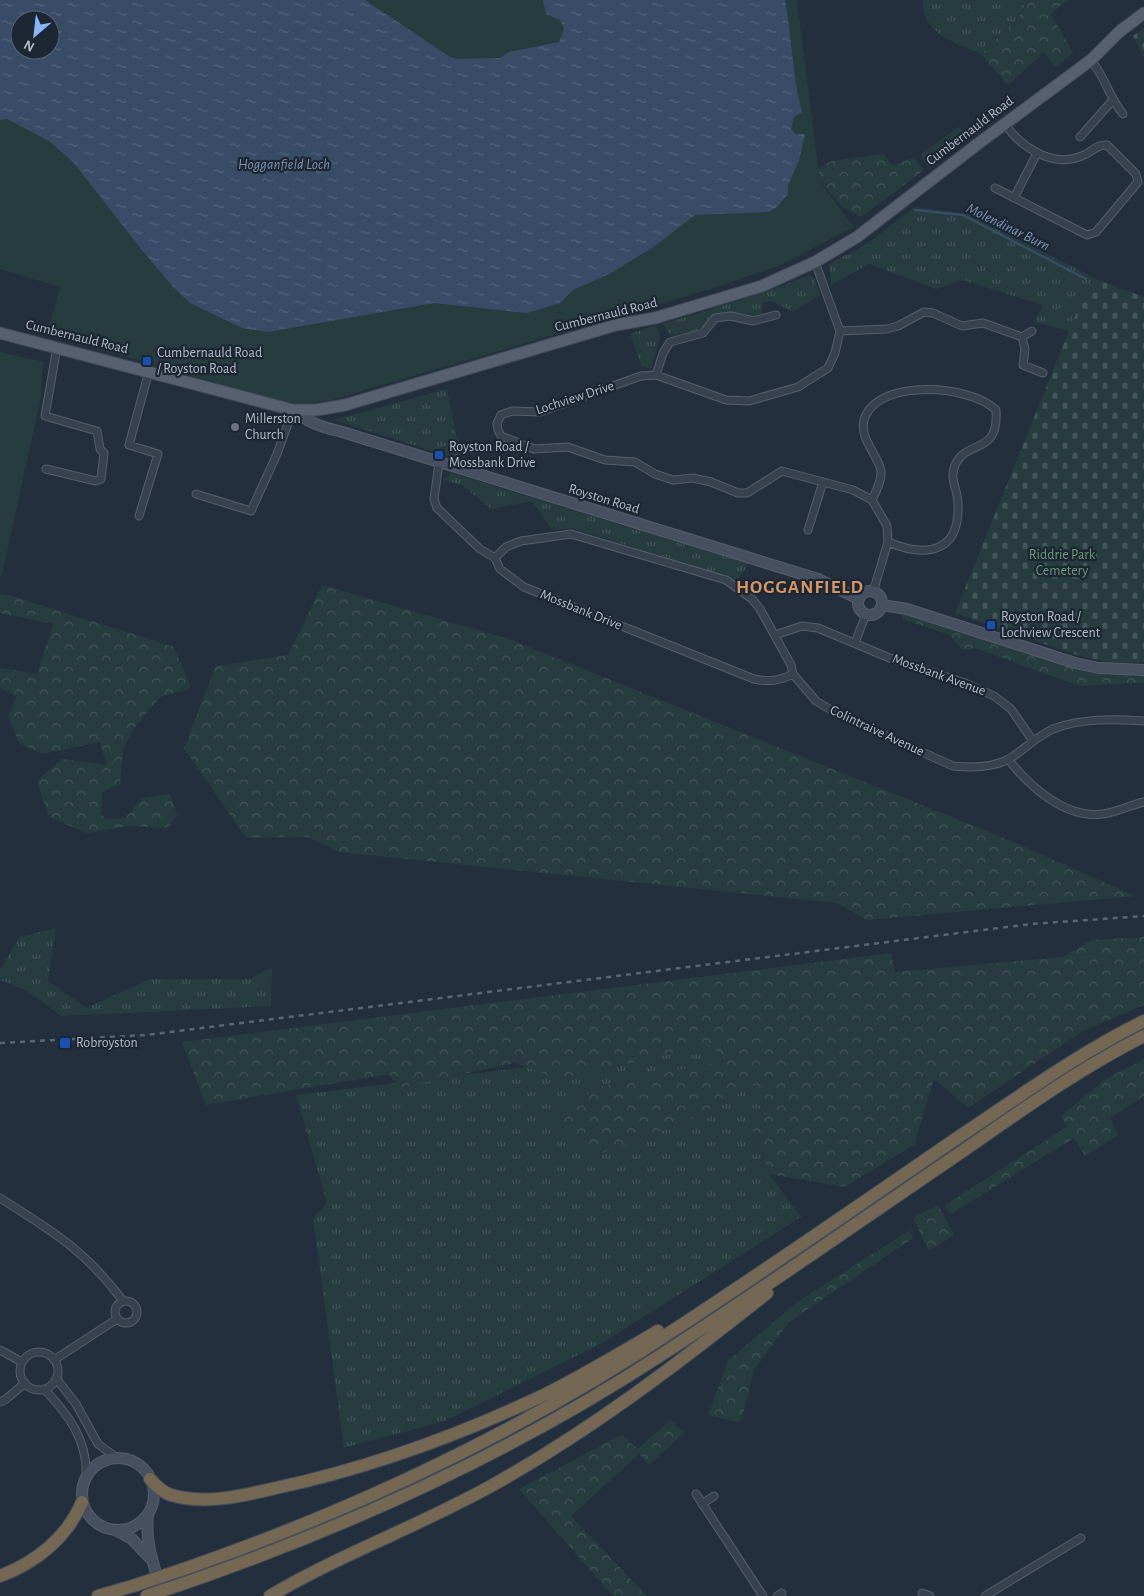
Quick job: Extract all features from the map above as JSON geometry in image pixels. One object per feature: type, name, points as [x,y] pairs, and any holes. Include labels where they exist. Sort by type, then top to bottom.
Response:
[{"type":"highway","points":[[98,1596],[243,1549],[351,1505],[485,1442],[580,1389],[644,1350],[1056,1071],[1144,1021]]},
{"type":"highway","points":[[146,1596],[347,1522],[489,1455],[654,1360],[1070,1078],[1144,1036]]},
{"type":"highway","points":[[270,1596],[344,1556],[488,1487],[565,1442],[660,1376],[850,1228]]},
{"type":"highway","points":[[150,1479],[170,1495],[205,1499],[225,1498],[317,1478],[428,1444],[494,1418],[582,1375],[790,1252]]},
{"type":"highway","points":[[0,1576],[29,1563],[52,1544],[73,1521],[82,1502]]},
{"type":"main road","name":"Cumbernauld Road","points":[[0,333],[292,410],[316,410],[345,405],[616,326],[655,318],[700,305],[762,286],[815,262],[857,237],[1091,60],[1119,32],[1144,13]]},
{"type":"street","points":[[1091,60],[1102,73],[1112,101],[1123,114]]},
{"type":"street","points":[[1080,137],[1112,101]]},
{"type":"street","points":[[995,188],[1082,234],[1090,234],[1096,232],[1138,182],[1136,174],[1105,144],[1087,154],[1066,160],[1037,153],[1018,142],[1005,124]]},
{"type":"street","points":[[1014,198],[1037,153]]},
{"type":"street","points":[[815,262],[840,331],[887,329],[898,326],[924,312],[933,313],[962,326],[983,323],[1022,337]]},
{"type":"street","points":[[656,375],[670,342],[703,334],[715,318],[731,316],[753,321],[776,315]]},
{"type":"street","name":"Lochview Drive","points":[[840,331],[835,353],[828,368],[798,387],[749,401],[726,400],[656,375],[632,379],[540,412],[512,411],[501,415],[497,423],[498,430],[501,436],[534,449],[568,447],[606,460],[635,462],[655,474],[673,480],[702,480],[738,492],[747,493],[782,470],[852,490],[872,500]]},
{"type":"street","points":[[1022,337],[1032,331]]},
{"type":"street","points":[[1022,337],[1025,349],[1023,365],[1044,373]]},
{"type":"street","points":[[46,469],[96,481],[101,479],[104,454],[100,449],[98,430],[45,416],[57,347]]},
{"type":"street","points":[[139,516],[158,454],[129,445],[149,371]]},
{"type":"street","points":[[873,592],[888,542],[887,526],[872,500],[880,483],[881,470],[870,450],[865,433],[865,417],[878,400],[908,392],[937,388],[988,402],[996,410],[994,432],[988,441],[957,461],[952,475],[958,503],[956,523],[950,538],[936,548],[924,552],[908,550],[888,542]]},
{"type":"street","points":[[196,494],[251,511],[277,454],[292,410]]},
{"type":"street","name":"Royston Road","points":[[292,410],[312,424],[818,580],[859,599]]},
{"type":"street","name":"Royston Road","points":[[316,410],[322,421],[339,431]]},
{"type":"street","name":"Mossbank Drive","points":[[439,463],[434,499],[437,508],[480,550],[495,558],[500,569],[524,587],[754,679],[767,682],[779,680],[793,674]]},
{"type":"street","points":[[808,530],[823,482]]},
{"type":"street","name":"Colintraive Avenue","points":[[495,558],[506,547],[521,541],[571,534],[592,538],[726,580],[752,599],[760,609],[791,665],[793,674],[816,701],[838,714],[953,766],[973,768],[1008,759],[1054,729],[1081,723],[1117,719],[1144,722]]},
{"type":"street","points":[[873,592],[878,595],[882,604],[875,614],[866,614],[859,607],[859,599],[864,593],[873,592]]},
{"type":"street","points":[[882,604],[907,609],[1075,663],[1099,668],[1144,670]]},
{"type":"street","points":[[855,643],[866,614]]},
{"type":"street","name":"Mossbank Avenue","points":[[775,636],[802,626],[818,628],[994,696],[1011,710],[1033,741]]},
{"type":"street","points":[[1008,759],[1038,791],[1061,805],[1083,813],[1102,814],[1144,802]]},
{"type":"street","points":[[0,1198],[60,1236],[81,1253],[104,1276],[123,1301],[130,1302],[136,1306],[136,1317],[127,1323],[117,1319]]},
{"type":"street","points":[[117,1319],[115,1308],[123,1301]]},
{"type":"street","points":[[54,1360],[117,1319]]},
{"type":"street","points":[[0,1350],[22,1362]]},
{"type":"street","points":[[44,1389],[56,1378],[57,1372],[54,1360],[44,1353],[37,1352],[31,1354],[22,1362],[20,1374],[25,1383],[32,1388],[44,1389],[60,1405],[79,1435],[87,1464],[82,1502],[95,1522],[114,1529],[132,1539],[151,1558]]},
{"type":"street","points":[[56,1378],[76,1404],[98,1444],[117,1458],[137,1464],[150,1479],[153,1489],[153,1501],[148,1513],[147,1533],[151,1558],[164,1596]]},
{"type":"street","points":[[0,1402],[25,1383]]},
{"type":"street","points":[[86,1477],[99,1464],[117,1458]]},
{"type":"street","points":[[696,1494],[763,1596]]},
{"type":"street","points":[[702,1504],[714,1496]]},
{"type":"street","points":[[114,1529],[133,1526],[148,1513]]},
{"type":"street","points":[[985,1596],[1081,1538]]},
{"type":"street","points":[[923,1596],[922,1593],[930,1596]]},
{"type":"green space","name":"Hogganfield Loch","points":[[0,0],[797,0],[820,182],[854,227],[781,265],[711,289],[328,401],[293,405],[47,334],[60,287],[0,269]]},
{"type":"green space","points":[[923,0],[1028,0],[1018,18],[981,54],[951,41],[933,29],[927,21]]},
{"type":"green space","points":[[1028,0],[1067,0],[1051,14],[1073,53],[1055,67],[1044,52],[1008,85],[981,54],[1018,18]]},
{"type":"green space","points":[[1144,28],[1144,58],[1133,36]]},
{"type":"green space","points":[[959,127],[969,136],[928,166],[920,155]]},
{"type":"green space","points":[[884,154],[892,165],[914,158],[924,170],[861,217],[843,207],[820,182],[818,169],[831,161]]},
{"type":"green space","points":[[914,207],[969,214],[1098,280],[1081,301],[1069,331],[1034,322],[1043,305],[963,280],[936,289],[869,264],[831,285],[829,264],[867,244]]},
{"type":"green space","points":[[809,275],[814,278],[820,295],[793,312],[772,301],[763,302],[762,314],[756,318],[730,313],[712,316],[701,328],[693,332],[671,336],[663,324],[763,293]]},
{"type":"green space","name":"Riddrie Park Cemetery","points":[[1098,280],[1144,297],[1144,662],[1112,663],[1080,656],[955,613],[1081,301]]},
{"type":"green space","points":[[656,325],[660,337],[651,368],[642,367],[630,334]]},
{"type":"green space","points":[[0,352],[43,362],[41,397],[2,575],[0,576]]},
{"type":"green space","points":[[447,389],[461,460],[334,420]]},
{"type":"green space","points":[[451,473],[749,564],[737,580],[572,528],[552,530],[532,501],[491,509],[462,485],[443,480]]},
{"type":"green space","points":[[322,585],[509,639],[1014,842],[1135,896],[867,920],[837,903],[339,852],[308,837],[246,838],[184,748],[216,666],[288,655]]},
{"type":"green space","points":[[0,594],[174,647],[191,688],[160,697],[133,729],[123,750],[120,784],[102,792],[101,813],[105,819],[125,818],[143,798],[170,794],[177,815],[168,828],[129,826],[87,833],[49,817],[37,781],[62,759],[107,765],[100,742],[42,754],[19,743],[8,717],[16,696],[0,688],[0,668],[37,674],[53,624],[0,613]]},
{"type":"green space","points":[[903,615],[1073,669],[1097,674],[1144,675],[1144,683],[1079,686],[975,648],[962,650],[950,635],[902,619]]},
{"type":"green space","points":[[56,928],[48,981],[86,1008],[150,979],[250,979],[272,967],[271,1006],[61,1016],[28,991],[0,980],[0,970],[19,937]]},
{"type":"green space","points":[[1144,937],[1144,1005],[1083,1031],[968,1108],[934,1079],[914,1145],[844,1187],[769,1174],[751,1127],[764,1104],[753,1085],[687,1121],[597,1155],[552,1120],[598,1087],[726,1060],[710,1045],[558,1079],[515,1063],[399,1088],[389,1074],[206,1105],[182,1042],[891,953],[895,972],[1063,957],[1092,940]]},
{"type":"green space","points":[[710,1045],[727,1060],[598,1087],[552,1120],[597,1155],[687,1121],[753,1085],[764,1103],[751,1128],[769,1174],[801,1217],[604,1342],[445,1421],[344,1448],[313,1218],[327,1203],[296,1095]]},
{"type":"green space","points":[[1144,1059],[1144,1096],[1110,1118],[1118,1135],[1085,1156],[1074,1138],[951,1214],[945,1205],[1067,1127],[1061,1116],[1106,1079]]},
{"type":"green space","points":[[938,1205],[954,1235],[929,1251],[913,1218]]},
{"type":"green space","points":[[910,1230],[913,1238],[789,1322],[754,1370],[742,1418],[738,1422],[708,1415],[728,1361],[797,1302]]},
{"type":"green space","points":[[670,1420],[684,1433],[649,1465],[639,1454],[571,1516],[647,1596],[613,1596],[519,1489],[621,1435],[638,1449]]},
{"type":"water","name":"Hogganfield Loch","points":[[0,0],[365,0],[450,57],[459,59],[500,58],[509,52],[559,42],[564,29],[560,20],[546,14],[543,0],[785,0],[796,84],[802,112],[794,117],[791,129],[796,134],[805,134],[799,161],[788,185],[788,194],[777,207],[769,212],[695,215],[655,246],[609,274],[573,290],[560,303],[527,313],[434,303],[268,332],[242,328],[190,303],[172,286],[141,249],[74,163],[49,141],[7,119],[0,120]]},
{"type":"waterway","name":"Molendinar Burn","points":[[915,210],[963,215],[1086,279]]},
{"type":"railway","points":[[0,1043],[146,1035],[1031,924],[1144,916]]},
{"type":"place","name":"Cumbernauld Road / Royston Road","points":[[147,361]]},
{"type":"place","name":"Millerston Church","points":[[235,427]]},
{"type":"place","name":"Royston Road / Mossbank Drive","points":[[439,455]]},
{"type":"place","name":"Royston Road / Lochview Crescent","points":[[991,625]]},
{"type":"place","name":"Robroyston","points":[[65,1043]]},
{"type":"district","name":"HOGGANFIELD","points":[[800,587]]}]
